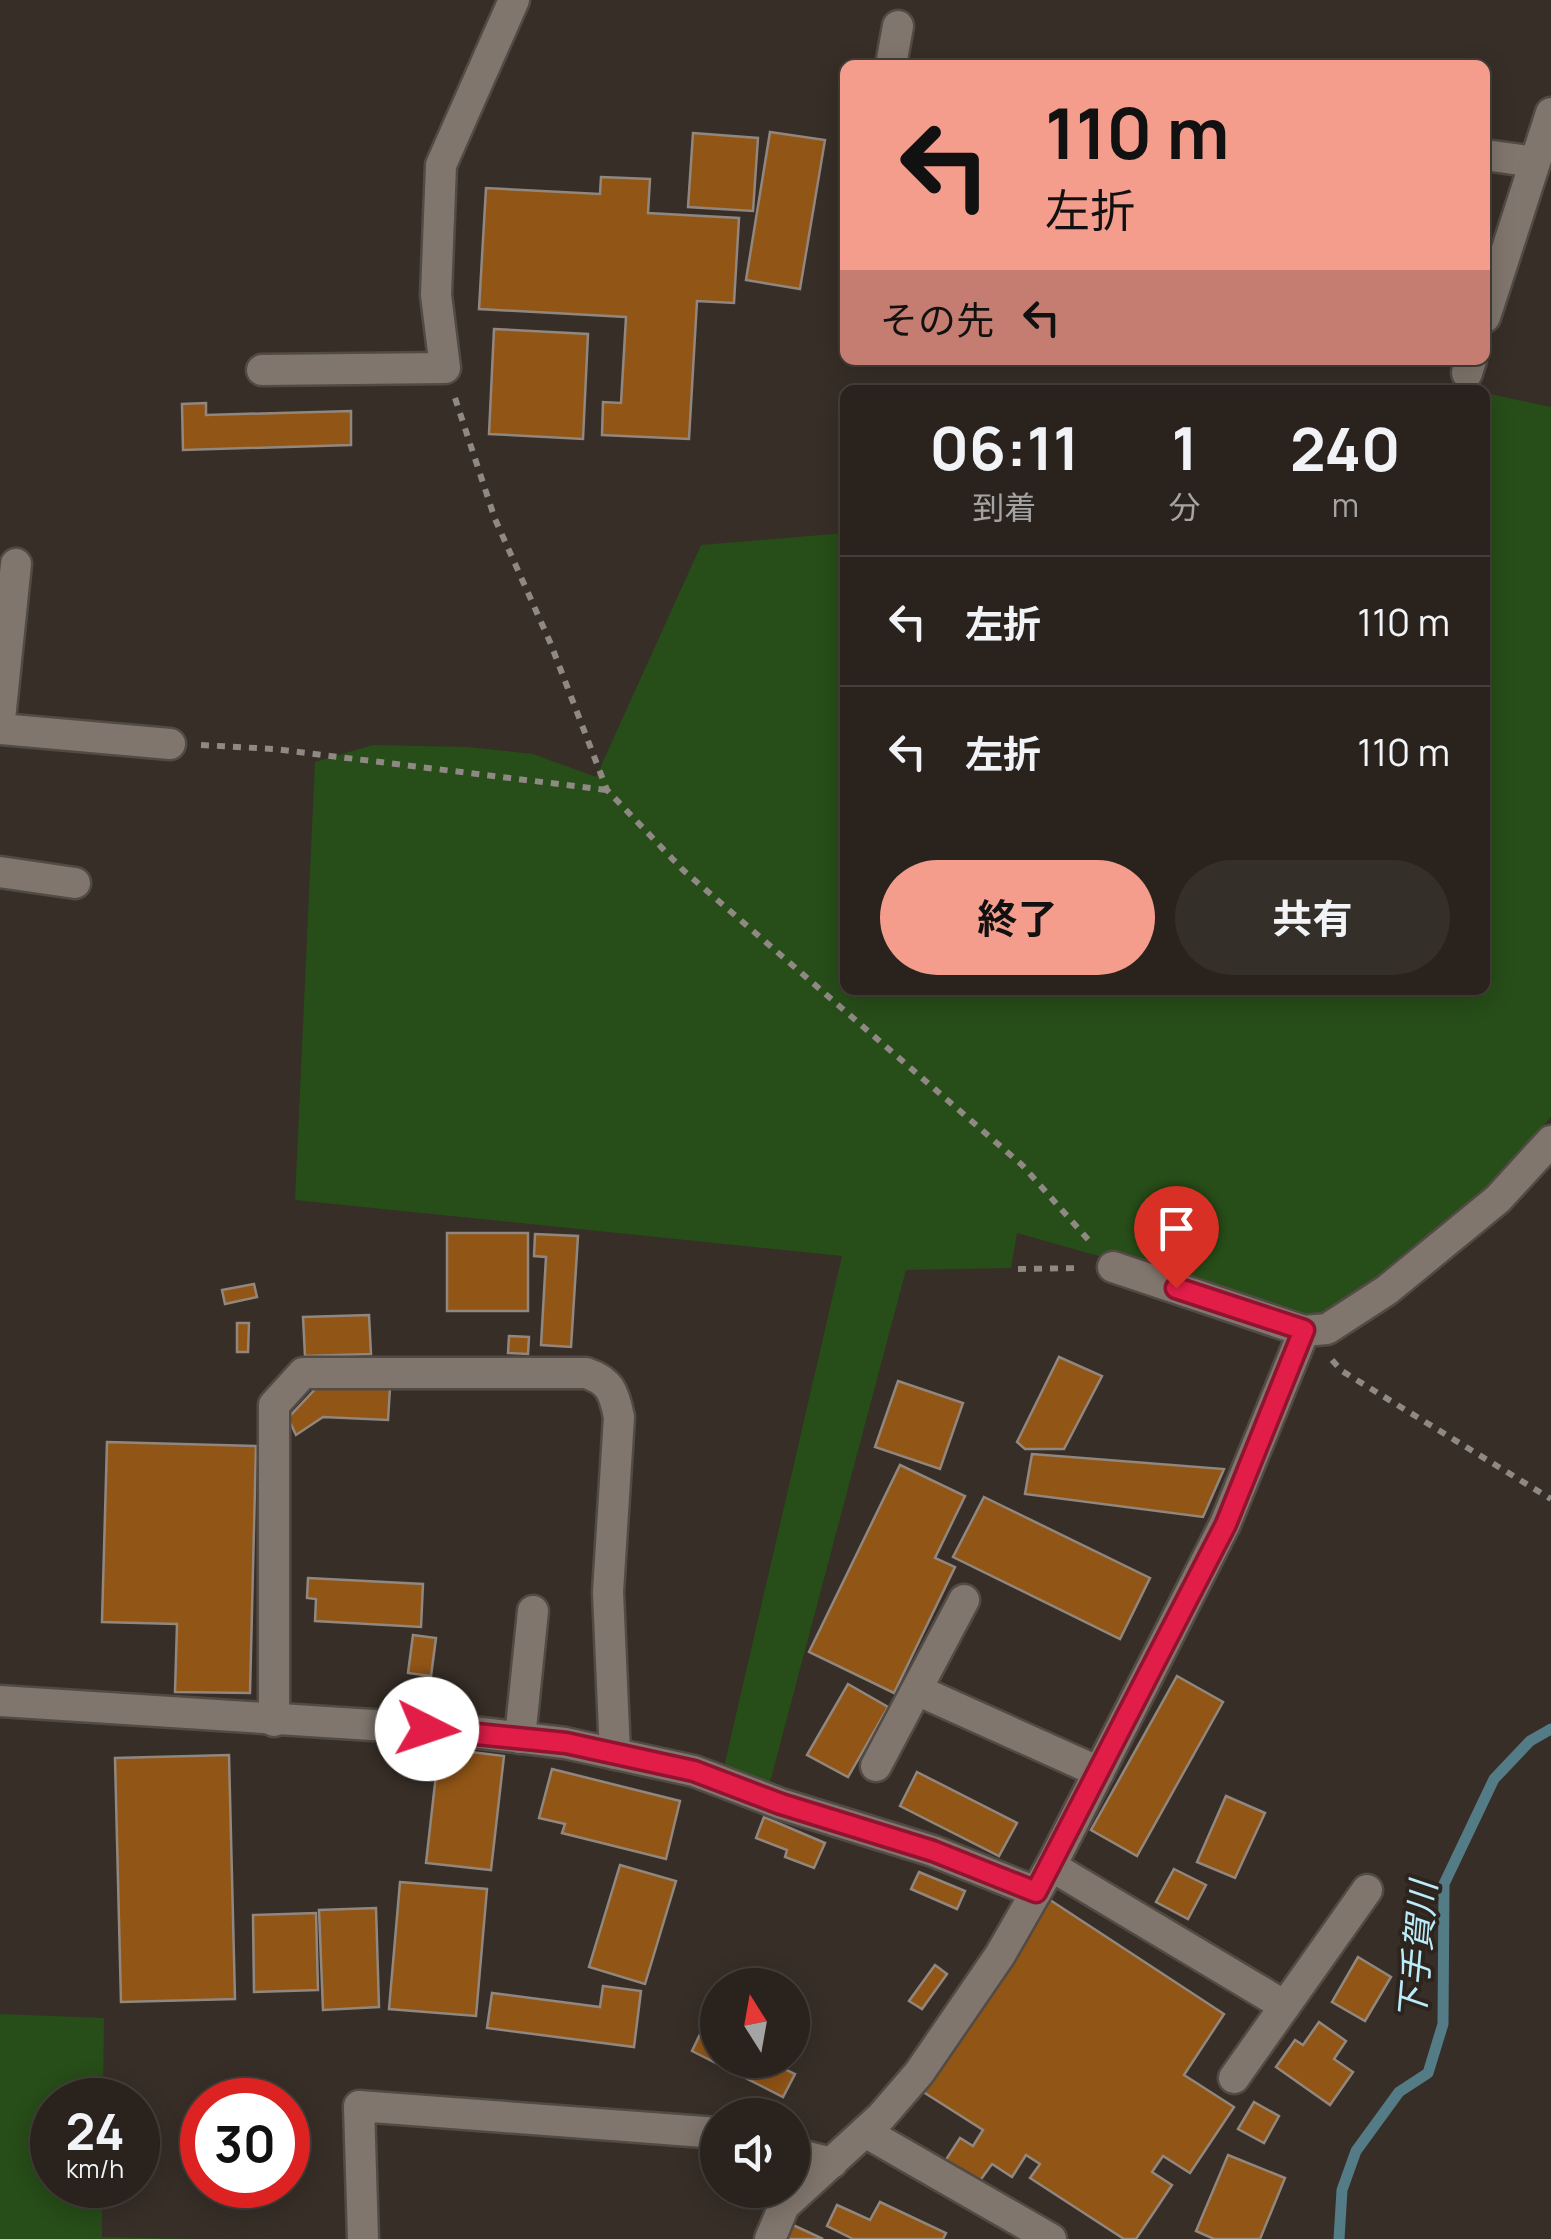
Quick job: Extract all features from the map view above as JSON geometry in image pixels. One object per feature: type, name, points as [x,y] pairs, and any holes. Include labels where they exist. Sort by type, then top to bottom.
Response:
[{"type":"street","points":[[262,370],[445,368],[436,295],[441,165],[514,0]]},
{"type":"street","points":[[891,60],[898,26]]},
{"type":"street","points":[[1490,302],[1551,114]]},
{"type":"street","points":[[1490,156],[1535,162]]},
{"type":"street","points":[[0,719],[16,564]]},
{"type":"street","points":[[0,729],[170,744]]},
{"type":"street","points":[[0,872],[75,883]]},
{"type":"street","points":[[1113,1267],[1304,1330],[1327,1328],[1387,1290],[1498,1198],[1551,1142]]},
{"type":"street","points":[[770,2239],[784,2206],[865,2132],[919,2073],[1000,1954],[1044,1879],[1226,1524],[1304,1330]]},
{"type":"street","points":[[274,1721],[274,1405],[303,1373],[586,1373],[603,1378],[616,1399],[619,1416],[608,1592],[615,1754]]},
{"type":"street","points":[[876,1766],[964,1600]]},
{"type":"street","points":[[520,1738],[534,1611]]},
{"type":"street","points":[[916,1690],[1098,1772]]},
{"type":"street","points":[[0,1702],[465,1731],[615,1754],[694,1771],[781,1804],[933,1851],[1044,1879],[1285,2006]]},
{"type":"street","points":[[1234,2078],[1367,1890]]},
{"type":"street","points":[[364,2239],[359,2106],[700,2132]]},
{"type":"street","points":[[865,2132],[1050,2239]]},
{"type":"street","points":[[810,2157],[832,2163]]},
{"type":"path","points":[[445,368],[494,518],[550,642],[607,790],[683,870],[1022,1165],[1113,1267]]},
{"type":"path","points":[[170,744],[274,749],[607,790]]},
{"type":"path","points":[[1018,1269],[1113,1267]]},
{"type":"path","points":[[1304,1330],[1342,1371],[1551,1499]]},
{"type":"green space","points":[[1490,394],[1551,407],[1551,1117],[1491,1185],[1397,1262],[1317,1318],[1017,1233],[1011,1268],[906,1270],[769,1786],[723,1771],[842,1256],[295,1200],[315,762],[373,745],[467,747],[533,754],[596,777],[701,545],[840,533],[840,995],[1490,995]]},
{"type":"green space","points":[[0,2014],[104,2018],[103,2078],[30,2078],[30,2208],[102,2208],[102,2237],[200,2239],[0,2239]]},
{"type":"building","points":[[770,132],[825,140],[800,289],[746,280]]},
{"type":"building","points":[[693,133],[758,138],[753,211],[688,207]]},
{"type":"building","points":[[601,177],[650,179],[648,213],[739,218],[734,303],[697,301],[689,439],[602,435],[603,402],[621,403],[626,317],[479,309],[486,188],[600,194]]},
{"type":"building","points":[[494,329],[588,334],[583,439],[489,434]]},
{"type":"building","points":[[206,403],[206,415],[351,411],[351,445],[183,450],[182,404]]},
{"type":"building","points":[[447,1233],[528,1233],[528,1311],[447,1311]]},
{"type":"building","points":[[535,1234],[578,1236],[571,1347],[541,1345],[546,1257],[534,1256]]},
{"type":"building","points":[[254,1284],[257,1297],[225,1304],[222,1290]]},
{"type":"building","points":[[369,1315],[371,1354],[305,1356],[303,1317]]},
{"type":"building","points":[[237,1323],[249,1323],[248,1352],[237,1352]]},
{"type":"building","points":[[509,1336],[529,1337],[528,1354],[508,1353]]},
{"type":"building","points":[[1059,1357],[1102,1376],[1064,1449],[1025,1449],[1017,1442]]},
{"type":"building","points":[[898,1381],[963,1403],[940,1469],[875,1447]]},
{"type":"building","points":[[320,1384],[390,1388],[388,1420],[323,1417],[296,1435],[288,1418]]},
{"type":"building","points":[[107,1442],[256,1446],[250,1693],[175,1692],[177,1624],[102,1622]]},
{"type":"building","points":[[1032,1454],[1224,1469],[1203,1517],[1025,1494]]},
{"type":"building","points":[[900,1465],[965,1496],[935,1558],[955,1567],[894,1693],[809,1652]]},
{"type":"building","points":[[984,1497],[1150,1578],[1120,1639],[953,1557]]},
{"type":"building","points":[[308,1578],[423,1584],[421,1627],[315,1621],[316,1599],[307,1598]]},
{"type":"building","points":[[413,1635],[436,1638],[431,1676],[408,1673]]},
{"type":"building","points":[[1177,1676],[1223,1702],[1137,1856],[1091,1830]]},
{"type":"building","points":[[848,1684],[888,1707],[848,1777],[807,1755]]},
{"type":"building","points":[[439,1748],[504,1756],[491,1870],[426,1863]]},
{"type":"building","points":[[229,1755],[235,1999],[121,2002],[115,1758]]},
{"type":"building","points":[[552,1769],[680,1801],[666,1859],[562,1833],[565,1824],[539,1818]]},
{"type":"building","points":[[917,1772],[1017,1823],[999,1856],[900,1806]]},
{"type":"building","points":[[1226,1796],[1265,1813],[1235,1878],[1197,1862]]},
{"type":"building","points":[[764,1817],[825,1843],[814,1868],[785,1857],[787,1850],[756,1838]]},
{"type":"building","points":[[620,1865],[676,1881],[645,1984],[589,1967]]},
{"type":"building","points":[[1174,1869],[1206,1885],[1188,1919],[1156,1902]]},
{"type":"building","points":[[919,1872],[965,1891],[957,1909],[911,1889]]},
{"type":"building","points":[[400,1882],[487,1889],[476,2016],[389,2009]]},
{"type":"building","points":[[1047,1898],[1224,2014],[1184,2075],[1234,2107],[1190,2173],[1163,2156],[1152,2172],[1172,2185],[1136,2239],[1124,2239],[1030,2178],[1040,2164],[1026,2155],[1012,2177],[992,2164],[979,2182],[945,2161],[960,2138],[973,2146],[983,2130],[920,2090]]},
{"type":"building","points":[[376,1908],[379,2007],[323,2010],[319,1910]]},
{"type":"building","points":[[316,1913],[318,1990],[254,1992],[253,1915]]},
{"type":"building","points":[[1358,1957],[1391,1977],[1365,2021],[1332,2002]]},
{"type":"building","points":[[935,1965],[947,1974],[922,2009],[909,2001]]},
{"type":"building","points":[[603,1986],[641,1991],[634,2047],[487,2028],[492,1993],[600,2007]]},
{"type":"building","points":[[1319,2022],[1346,2041],[1334,2059],[1353,2072],[1330,2105],[1276,2067],[1295,2040],[1303,2045]]},
{"type":"building","points":[[700,2034],[700,2055],[692,2051]]},
{"type":"building","points":[[745,2078],[793,2078],[783,2097]]},
{"type":"building","points":[[1254,2102],[1279,2116],[1264,2143],[1238,2129]]},
{"type":"building","points":[[1228,2155],[1285,2178],[1260,2239],[1214,2239],[1196,2231]]},
{"type":"building","points":[[880,2202],[946,2233],[943,2239],[853,2239],[827,2226],[837,2205],[870,2220]]},
{"type":"building","points":[[793,2225],[823,2239],[786,2239]]},
{"type":"waterway","name":"下手賀川","points":[[1339,2239],[1342,2190],[1356,2151],[1399,2092],[1428,2073],[1443,2024],[1444,1884],[1494,1779],[1530,1741],[1551,1729]]},
{"type":"route","points":[[427,1729],[566,1743],[694,1771],[781,1804],[933,1851],[1036,1892],[1226,1524],[1304,1330],[1176,1288]]}]
